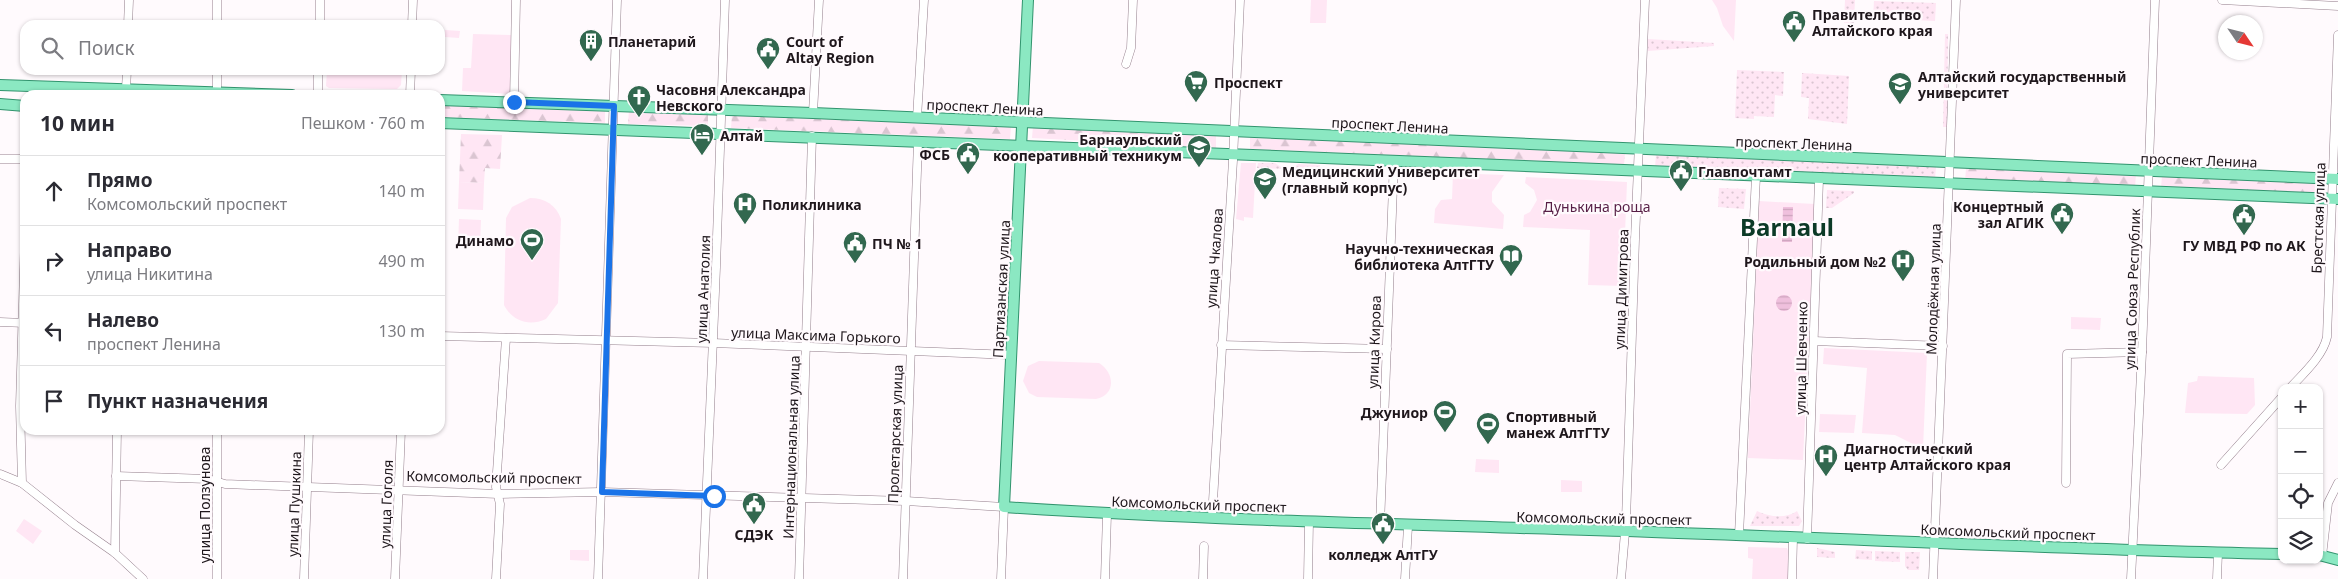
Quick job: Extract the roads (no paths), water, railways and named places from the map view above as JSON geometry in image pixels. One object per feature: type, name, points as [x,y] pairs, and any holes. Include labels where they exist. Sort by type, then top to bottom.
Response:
[{"type":"main road","name":"Партизанская улица","points":[[1004,508],[1028,0]]},
{"type":"main road","points":[[0,85],[30,90],[144,90]]},
{"type":"main road","name":"проспект Ленина","points":[[445,100],[918,118],[2335,179]]},
{"type":"main road","points":[[0,104],[20,106]]},
{"type":"main road","points":[[445,123],[612,128],[720,136],[812,136],[1021,143],[1819,179],[2335,199]]},
{"type":"main road","name":"Комсомольский проспект","points":[[1004,508],[1380,525],[1625,531],[1807,539],[2278,554]]},
{"type":"main road","points":[[2323,556],[2338,560]]},
{"type":"street","points":[[128,20],[129,0]]},
{"type":"street","points":[[217,0],[217,20]]},
{"type":"street","points":[[320,0],[320,20]]},
{"type":"street","points":[[412,20],[413,0]]},
{"type":"street","points":[[514,102],[516,0]]},
{"type":"street","points":[[598,579],[607,341],[612,128],[618,0]]},
{"type":"street","name":"улица Анатолия","points":[[703,579],[725,0]]},
{"type":"street","points":[[813,114],[819,0]]},
{"type":"street","points":[[918,118],[924,0]]},
{"type":"street","points":[[1126,64],[1132,48],[1134,0]]},
{"type":"street","name":"улица Чкалова","points":[[1212,518],[1234,153],[1240,0]]},
{"type":"street","name":"улица Димитрова","points":[[1621,579],[1625,531],[1645,0]]},
{"type":"street","name":"Молодёжная улица","points":[[1933,579],[1944,346],[1956,0]]},
{"type":"street","name":"улица Союза Республик","points":[[2130,579],[2142,352],[2155,0]]},
{"type":"street","points":[[2222,0],[2338,6]]},
{"type":"street","name":"Брестская улица","points":[[2294,384],[2314,361],[2326,341],[2335,199],[2338,35]]},
{"type":"street","points":[[126,75],[126,89]]},
{"type":"street","points":[[217,75],[217,90]]},
{"type":"street","points":[[318,75],[318,90]]},
{"type":"street","points":[[410,90],[411,75]]},
{"type":"street","name":"Интернациональная улица","points":[[799,579],[812,136]]},
{"type":"street","name":"Пролетарская улица","points":[[903,579],[918,141]]},
{"type":"street","points":[[0,159],[20,159]]},
{"type":"street","name":"улица Кирова","points":[[1380,525],[1394,160]]},
{"type":"street","points":[[1739,535],[1756,176]]},
{"type":"street","name":"улица Шевченко","points":[[1807,539],[1819,179]]},
{"type":"street","points":[[0,322],[20,322]]},
{"type":"street","name":"улица Максима Горького","points":[[445,336],[713,343],[1012,355]]},
{"type":"street","points":[[496,579],[499,494],[496,487],[506,338]]},
{"type":"street","points":[[1814,340],[1944,346]]},
{"type":"street","points":[[1221,345],[1387,349]]},
{"type":"street","points":[[2066,483],[2067,354],[2142,352]]},
{"type":"street","points":[[2221,464],[2278,400]]},
{"type":"street","points":[[21,435],[22,483]]},
{"type":"street","points":[[115,553],[117,435]]},
{"type":"street","name":"улица Ползунова","points":[[217,435],[217,579]]},
{"type":"street","name":"улица Пушкина","points":[[304,579],[309,435]]},
{"type":"street","name":"улица Гоголя","points":[[396,579],[401,435]]},
{"type":"street","points":[[0,474],[22,483],[75,525],[115,553],[143,579]]},
{"type":"street","name":"Комсомольский проспект","points":[[116,476],[208,479],[225,484],[499,494],[602,492],[906,501],[1004,508]]},
{"type":"street","points":[[2323,541],[2328,503],[2338,483]]},
{"type":"street","name":"Партизанская улица","points":[[1001,579],[1004,508]]},
{"type":"street","points":[[1104,579],[1106,514]]},
{"type":"street","points":[[1308,579],[1309,521]]},
{"type":"street","points":[[1405,579],[1408,526]]},
{"type":"street","points":[[1792,579],[1793,538]]},
{"type":"street","points":[[1202,579],[1204,546]]},
{"type":"street","points":[[2217,579],[2218,552]]},
{"type":"place","name":"Правительство Алтайского края","points":[[1794,43]]},
{"type":"place","name":"Планетарий","points":[[591,62]]},
{"type":"place","name":"Court of Altay Region","points":[[768,70]]},
{"type":"place","name":"Проспект","points":[[1196,103]]},
{"type":"place","name":"Алтайский государственный университет","points":[[1900,105]]},
{"type":"place","name":"Часовня Александра Невского","points":[[639,118]]},
{"type":"place","name":"Алтай","points":[[702,156]]},
{"type":"place","name":"Барнаульский кооперативный техникум","points":[[1199,168]]},
{"type":"place","name":"ФСБ","points":[[968,175]]},
{"type":"place","name":"Главпочтамт","points":[[1681,192]]},
{"type":"place","name":"Медицинский Университет (главный корпус)","points":[[1265,200]]},
{"type":"place","name":"Поликлиника","points":[[745,225]]},
{"type":"place","name":"Концертный зал АГИК","points":[[2062,235]]},
{"type":"place","name":"ГУ МВД РФ по АК","points":[[2244,236]]},
{"type":"place","name":"Динамо","points":[[532,261]]},
{"type":"place","name":"ПЧ № 1","points":[[855,264]]},
{"type":"place","name":"Научно-техническая библиотека АлтГТУ","points":[[1511,277]]},
{"type":"place","name":"Родильный дом №2","points":[[1903,282]]},
{"type":"place","name":"Джуниор","points":[[1445,433]]},
{"type":"place","name":"Спортивный манеж АлтГТУ","points":[[1488,445]]},
{"type":"place","name":"Диагностический центр Алтайского края","points":[[1826,477]]},
{"type":"place","name":"СДЭК","points":[[754,525]]},
{"type":"place","name":"колледж АлтГУ","points":[[1383,545]]},
{"type":"district","name":"Barnaul","points":[[1787,226]]},
{"type":"park label","name":"Дунькина роща","points":[[1597,206]]}]
